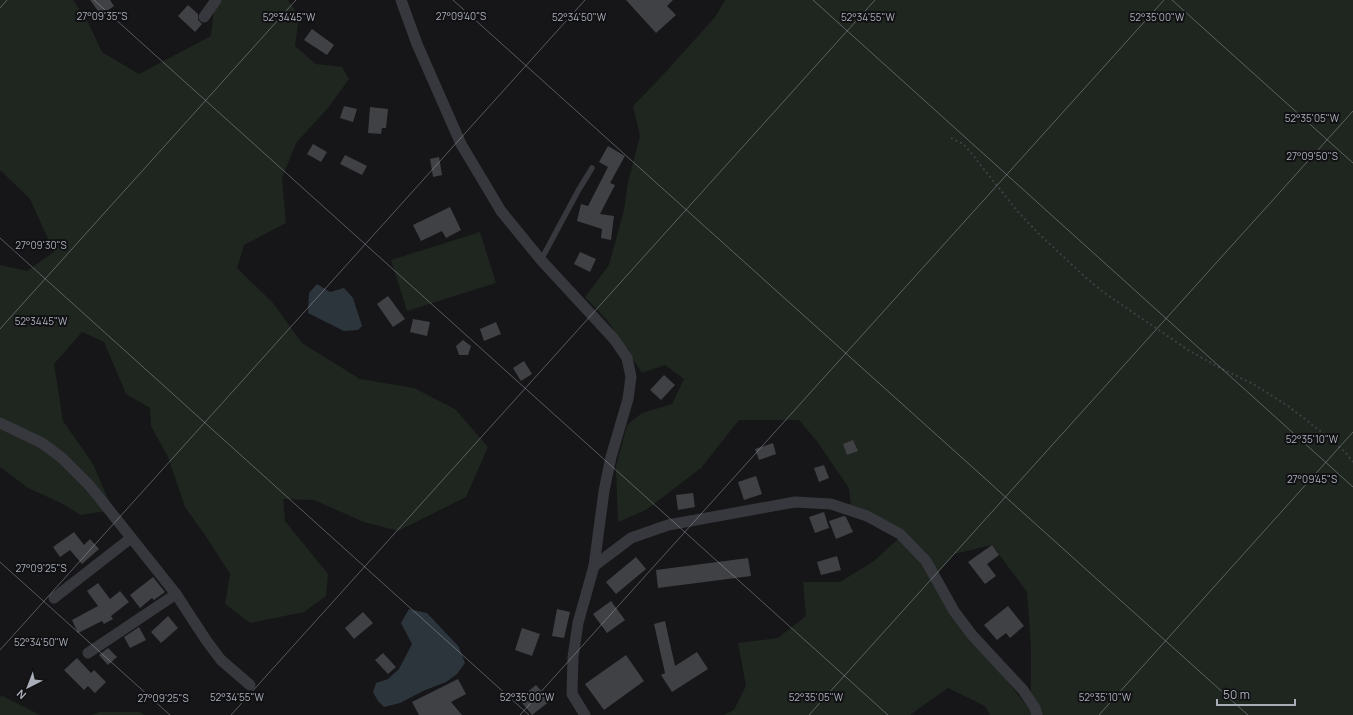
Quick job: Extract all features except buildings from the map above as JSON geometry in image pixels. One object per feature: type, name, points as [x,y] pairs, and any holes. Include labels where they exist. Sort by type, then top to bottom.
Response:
[{"type":"street","points":[[204,17],[216,0]]},
{"type":"street","points":[[401,0],[417,44],[461,144],[501,211],[541,260],[614,339],[627,358],[631,377],[628,398],[611,457],[604,492],[594,566],[578,623],[573,657],[572,694],[585,715]]},
{"type":"street","points":[[0,423],[42,443],[62,458],[90,486],[176,594],[217,655],[250,685]]},
{"type":"street","points":[[594,566],[631,538],[668,525],[795,502],[831,504],[867,516],[900,534],[926,561],[954,611],[972,635],[1023,690],[1035,708],[1037,715]]},
{"type":"street","points":[[54,598],[131,538]]},
{"type":"street","points":[[88,653],[176,594]]},
{"type":"lane","points":[[541,260],[592,168]]},
{"type":"path","points":[[951,138],[963,144],[974,155],[1000,189],[1039,234],[1078,272],[1103,292],[1188,350],[1253,384],[1288,406],[1324,434],[1346,453],[1353,462]]},
{"type":"shaded area","points":[[0,0],[73,0],[87,20],[102,52],[139,74],[211,36],[215,0],[288,0],[299,16],[295,46],[316,64],[342,67],[349,79],[328,108],[296,143],[282,178],[286,223],[244,245],[237,268],[273,303],[302,343],[360,379],[414,388],[455,409],[488,447],[466,497],[398,531],[364,522],[314,500],[283,499],[285,521],[328,574],[326,596],[304,612],[250,623],[225,604],[230,574],[185,507],[168,457],[151,426],[150,408],[126,394],[104,342],[82,332],[54,364],[63,421],[93,464],[113,510],[81,515],[61,503],[28,488],[0,467],[0,265],[27,271],[54,252],[30,199],[0,170]]},
{"type":"shaded area","points":[[725,0],[1353,0],[1353,715],[990,715],[985,706],[948,688],[910,715],[724,715],[734,710],[746,686],[738,643],[778,638],[806,616],[803,582],[840,582],[874,561],[899,538],[880,527],[852,515],[849,488],[816,440],[799,420],[739,420],[701,468],[646,510],[618,522],[616,466],[627,425],[642,413],[672,404],[684,379],[665,365],[642,373],[607,320],[585,297],[609,265],[624,210],[628,182],[640,136],[633,106],[716,16]],"holes":[[[992,545],[1027,592],[1031,646],[1031,711],[996,667],[934,578],[954,554]]]},
{"type":"shaded area","points":[[480,232],[496,283],[407,311],[391,260]]},
{"type":"shaded area","points":[[317,284],[330,292],[344,288],[353,298],[362,326],[358,330],[344,331],[308,313],[309,293]]},
{"type":"shaded area","points":[[409,609],[427,613],[459,647],[465,663],[457,674],[446,682],[423,691],[400,703],[384,707],[378,701],[373,692],[376,683],[388,679],[399,669],[412,644],[401,623]]},
{"type":"shaded area","points":[[2,696],[40,715],[0,715],[0,697]]},
{"type":"shaded area","points":[[99,712],[140,712],[144,715],[92,715]]}]
